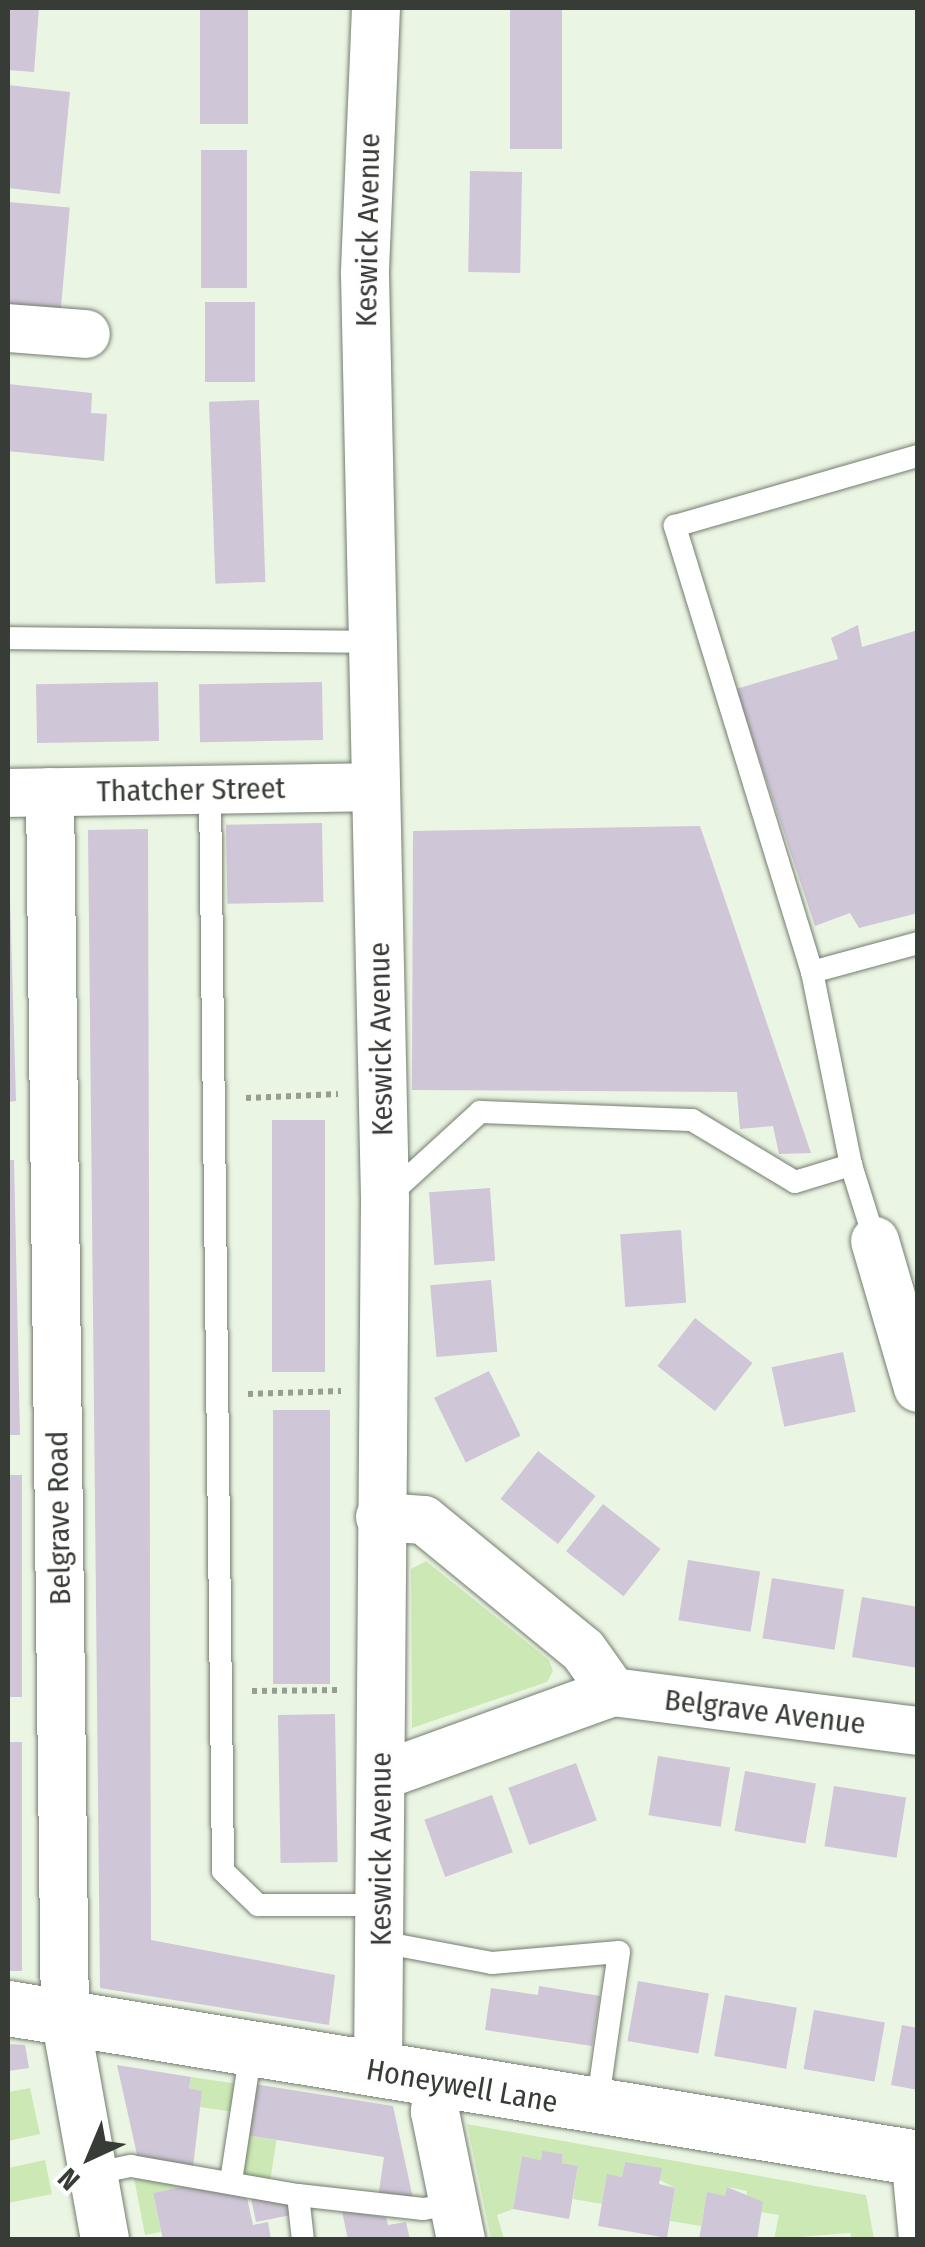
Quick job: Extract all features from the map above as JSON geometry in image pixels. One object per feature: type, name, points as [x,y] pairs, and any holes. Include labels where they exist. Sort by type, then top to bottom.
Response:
[{"type":"street","name":"Keswick Avenue","points":[[376,8],[365,275],[385,1198],[378,2072]]},
{"type":"street","points":[[8,328],[86,334]]},
{"type":"street","name":"Thatcher Street","points":[[29,792],[375,787]]},
{"type":"street","name":"Belgrave Road","points":[[29,792],[65,2017],[70,2070],[106,2240]]},
{"type":"street","points":[[875,1241],[918,1388]]},
{"type":"street","points":[[380,1517],[424,1520],[584,1650],[613,1692]]},
{"type":"street","name":"Belgrave Avenue","points":[[381,1776],[613,1692],[918,1731]]},
{"type":"street","name":"Honeywell Lane","points":[[8,2008],[597,2109],[910,2156]]},
{"type":"street","points":[[439,2082],[435,2112],[457,2222]]},
{"type":"lane","points":[[875,1241],[851,1166],[812,972],[675,526],[918,456]]},
{"type":"lane","points":[[8,638],[373,642]]},
{"type":"lane","points":[[210,789],[222,1871],[258,1905],[381,1923],[492,1964],[619,1952],[597,2109]]},
{"type":"lane","points":[[812,972],[918,943]]},
{"type":"lane","points":[[385,1198],[480,1112],[692,1120],[796,1182],[851,1166]]},
{"type":"lane","points":[[232,2181],[251,2050]]},
{"type":"lane","points":[[910,2156],[910,2240]]},
{"type":"lane","points":[[92,2174],[132,2166],[298,2195],[423,2209],[457,2222]]},
{"type":"lane","points":[[298,2195],[303,2240]]},
{"type":"path","points":[[214,1100],[344,1094]]},
{"type":"path","points":[[217,1395],[350,1391]]},
{"type":"path","points":[[220,1692],[354,1690]]},
{"type":"green space","points":[[426,1561],[549,1660],[553,1671],[547,1682],[412,1728],[411,1569]]},
{"type":"green space","points":[[191,2077],[238,2084],[234,2112],[200,2107],[202,2091],[189,2088]]},
{"type":"green space","points":[[30,2088],[40,2134],[8,2141],[8,2092]]},
{"type":"green space","points":[[467,2124],[866,2195],[874,2239],[852,2239],[850,2233],[774,2239],[779,2215],[761,2212],[746,2199],[747,2191],[727,2187],[725,2196],[707,2193],[701,2226],[670,2221],[675,2188],[625,2162],[622,2177],[607,2175],[602,2204],[573,2199],[578,2166],[562,2163],[563,2154],[542,2152],[541,2160],[522,2156],[513,2209],[497,2215],[504,2239],[491,2239]]},
{"type":"green space","points":[[246,2135],[277,2140],[270,2180],[240,2175]]},
{"type":"green space","points":[[45,2160],[52,2194],[8,2203],[8,2168]]},
{"type":"green space","points":[[134,2178],[190,2185],[153,2193],[161,2232],[145,2235]]},
{"type":"building","points":[[8,8],[39,8],[34,72],[8,70]]},
{"type":"building","points":[[200,8],[248,8],[248,124],[200,124]]},
{"type":"building","points":[[510,8],[562,8],[562,149],[510,149]]},
{"type":"building","points":[[8,85],[70,92],[60,194],[8,188]]},
{"type":"building","points":[[201,150],[247,150],[247,288],[201,288]]},
{"type":"building","points":[[470,171],[522,172],[520,273],[468,272]]},
{"type":"building","points":[[8,202],[70,207],[61,311],[8,306]]},
{"type":"building","points":[[205,302],[255,302],[255,382],[205,382]]},
{"type":"building","points":[[8,384],[92,393],[91,413],[107,414],[104,461],[8,451]]},
{"type":"building","points":[[259,400],[265,582],[215,584],[209,402]]},
{"type":"building","points":[[858,625],[862,647],[918,630],[918,913],[859,928],[850,913],[815,926],[736,689],[838,659],[831,638]]},
{"type":"building","points":[[158,682],[159,741],[37,743],[36,684]]},
{"type":"building","points":[[322,682],[323,740],[200,742],[199,684]]},
{"type":"building","points":[[322,823],[323,902],[227,904],[226,825]]},
{"type":"building","points":[[700,826],[811,1153],[779,1154],[773,1126],[740,1129],[737,1092],[412,1090],[413,831]]},
{"type":"building","points":[[148,829],[151,1940],[335,1975],[329,2025],[100,1988],[88,830]]},
{"type":"building","points":[[8,830],[16,1101],[8,1102]]},
{"type":"building","points":[[272,1120],[325,1120],[325,1372],[272,1372]]},
{"type":"building","points":[[8,1160],[14,1160],[20,1435],[8,1435]]},
{"type":"building","points":[[490,1188],[495,1261],[434,1265],[429,1192]]},
{"type":"building","points":[[681,1230],[686,1303],[625,1307],[620,1234]]},
{"type":"building","points":[[491,1280],[497,1352],[437,1357],[430,1285]]},
{"type":"building","points":[[695,1318],[753,1363],[715,1411],[657,1366]]},
{"type":"building","points":[[843,1352],[856,1412],[784,1427],[772,1367]]},
{"type":"building","points":[[489,1371],[521,1436],[466,1462],[434,1398]]},
{"type":"building","points":[[273,1410],[330,1410],[330,1684],[273,1684]]},
{"type":"building","points":[[538,1451],[596,1496],[558,1544],[500,1499]]},
{"type":"building","points":[[8,1475],[22,1475],[22,1697],[8,1697]]},
{"type":"building","points":[[603,1504],[661,1549],[624,1596],[566,1551]]},
{"type":"building","points":[[688,1560],[760,1571],[751,1632],[678,1620]]},
{"type":"building","points":[[772,1578],[844,1589],[835,1650],[762,1638]]},
{"type":"building","points":[[862,1597],[918,1607],[918,1668],[852,1657]]},
{"type":"building","points":[[335,1714],[338,1862],[281,1863],[278,1715]]},
{"type":"building","points":[[8,1742],[22,1742],[22,1971],[8,1971]]},
{"type":"building","points":[[658,1756],[730,1767],[721,1827],[649,1815]]},
{"type":"building","points":[[576,1763],[597,1820],[529,1845],[508,1788]]},
{"type":"building","points":[[745,1771],[816,1784],[805,1844],[734,1831]]},
{"type":"building","points":[[834,1786],[906,1797],[897,1858],[824,1846]]},
{"type":"building","points":[[492,1795],[513,1852],[445,1877],[424,1820]]},
{"type":"building","points":[[638,1981],[709,1994],[698,2054],[627,2041]]},
{"type":"building","points":[[539,1986],[600,1996],[592,2046],[485,2030],[491,1988],[538,1995]]},
{"type":"building","points":[[725,1995],[797,2008],[786,2069],[714,2056]]},
{"type":"building","points":[[814,2010],[885,2023],[874,2082],[804,2069]]},
{"type":"building","points":[[902,2025],[918,2028],[918,2090],[891,2085]]},
{"type":"building","points":[[8,2044],[25,2045],[29,2068],[8,2071]]},
{"type":"building","points":[[117,2065],[191,2077],[189,2088],[202,2091],[193,2167],[138,2159]]},
{"type":"building","points":[[254,2084],[393,2106],[414,2203],[378,2198],[384,2157],[246,2135]]},
{"type":"building","points":[[542,2151],[563,2154],[562,2163],[578,2166],[569,2219],[513,2209],[522,2156],[541,2160]]},
{"type":"building","points":[[625,2162],[662,2168],[659,2184],[675,2188],[667,2238],[598,2226],[607,2174],[622,2177]]},
{"type":"building","points":[[190,2185],[247,2198],[253,2225],[268,2222],[271,2240],[163,2240],[153,2193]]},
{"type":"building","points":[[727,2187],[763,2202],[757,2240],[699,2240],[707,2192],[725,2196]]},
{"type":"building","points":[[251,2198],[288,2204],[291,2215],[256,2222]]},
{"type":"building","points":[[342,2211],[386,2217],[388,2225],[406,2222],[410,2240],[348,2240]]}]
